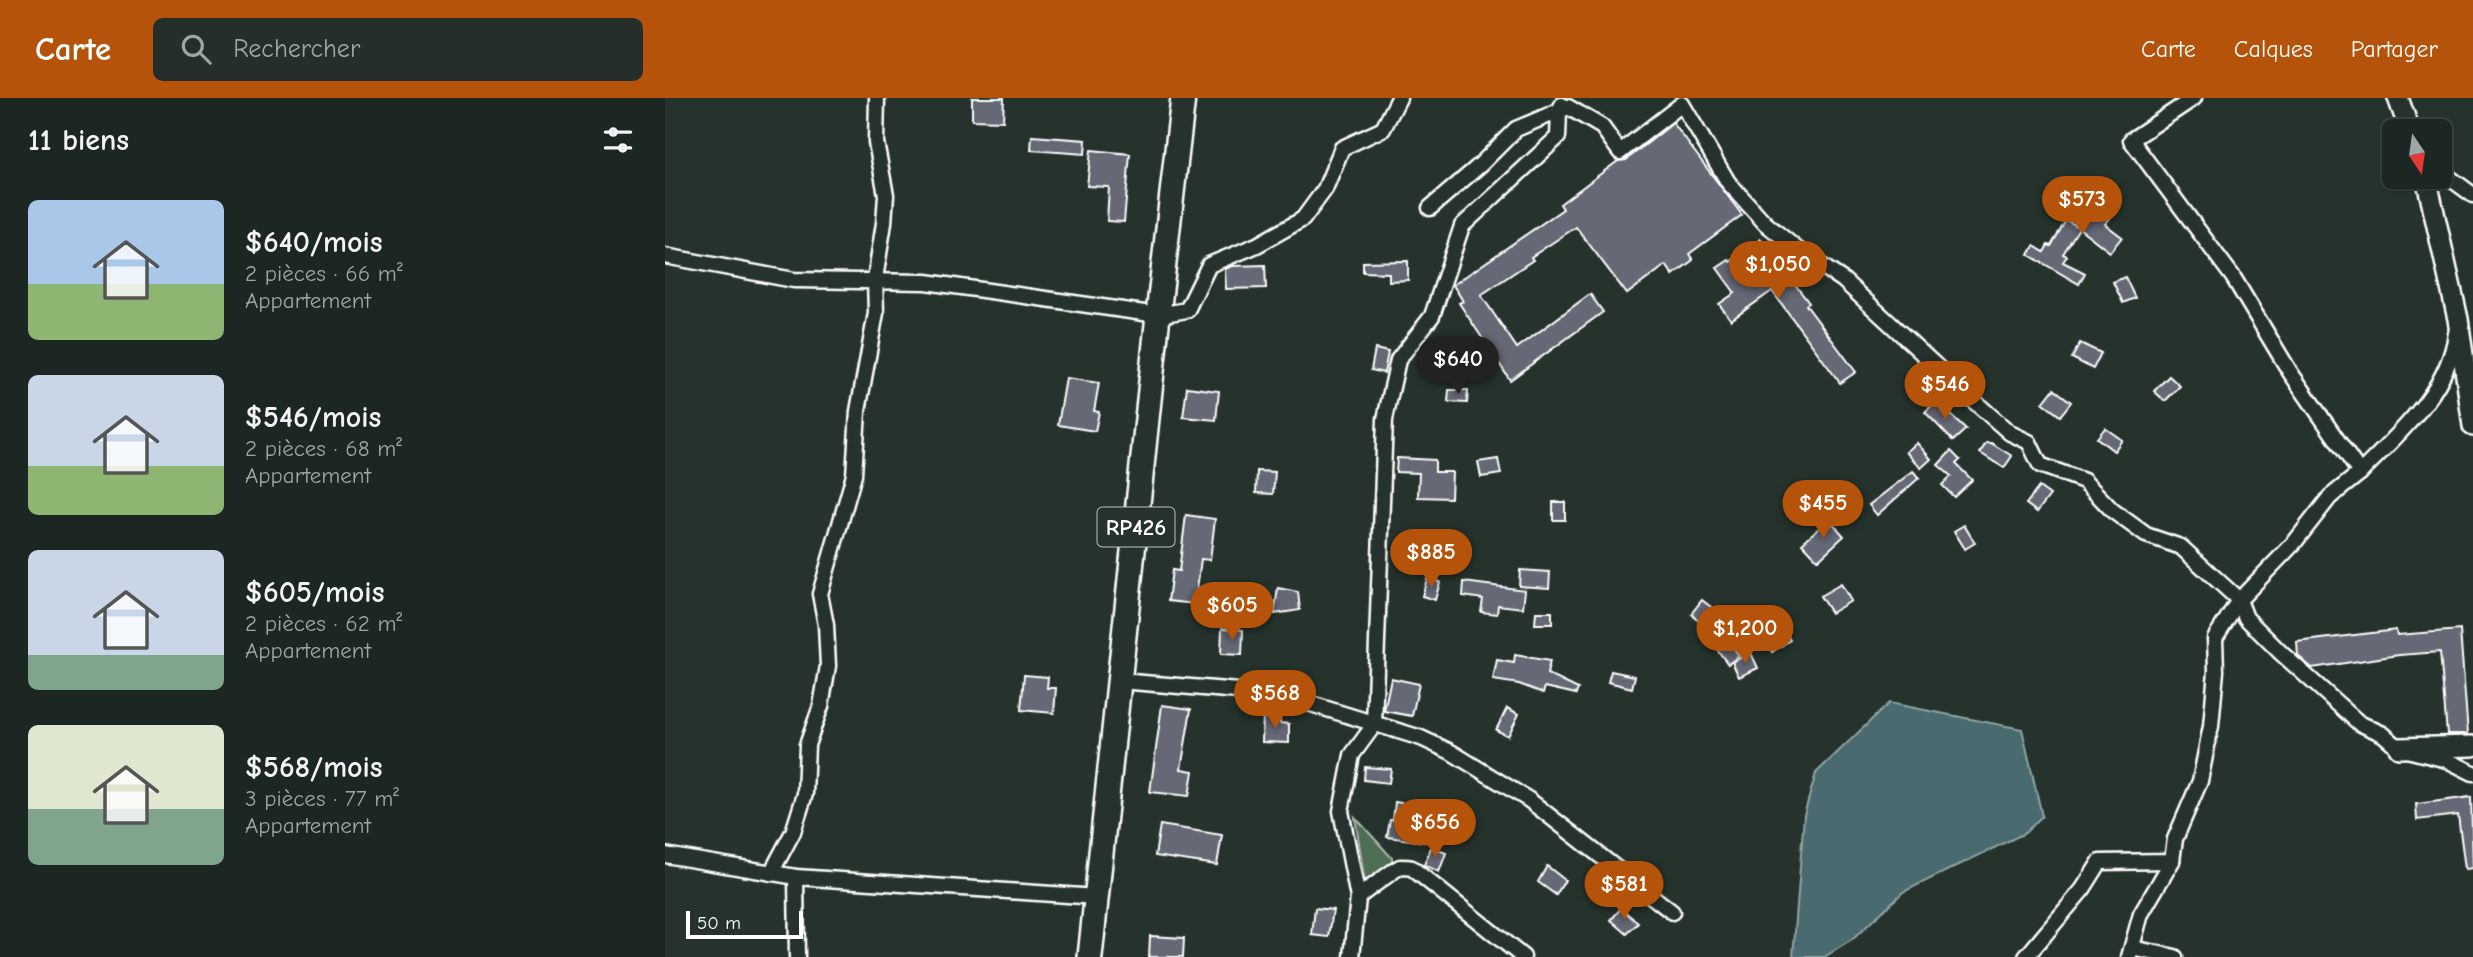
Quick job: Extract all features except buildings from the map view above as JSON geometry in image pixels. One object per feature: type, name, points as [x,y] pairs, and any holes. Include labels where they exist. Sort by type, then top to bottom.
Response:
[{"type":"main road","name":"RP426","points":[[1090,957],[1183,98]]},
{"type":"street","points":[[771,873],[793,832],[806,794],[807,745],[821,706],[828,666],[826,625],[820,594],[855,475],[858,411],[876,313],[875,279],[886,195],[876,142],[877,98]]},
{"type":"street","points":[[665,256],[794,280],[875,279],[926,282],[1158,315],[1187,310],[1209,265],[1257,245],[1303,219],[1325,189],[1342,148],[1383,129],[1399,98]]},
{"type":"street","points":[[2194,98],[2131,140],[2233,277],[2290,372],[2360,473]]},
{"type":"street","points":[[2398,98],[2406,119]]},
{"type":"street","points":[[1430,208],[1517,129],[1562,105],[1602,127],[1620,152],[1682,104],[1728,182],[1765,223],[1843,281],[2010,433],[2029,442],[2040,465],[2084,481],[2113,511],[2146,535],[2181,547],[2239,600],[2246,618],[2299,671],[2359,723],[2383,734],[2399,748],[2447,760],[2473,773]]},
{"type":"street","points":[[1352,957],[1358,898],[1341,811],[1352,755],[1374,725],[1385,419],[1398,360],[1432,316],[1462,226],[1558,137],[1562,105]]},
{"type":"street","points":[[2452,179],[2473,194]]},
{"type":"street","points":[[2428,189],[2458,319],[2473,426]]},
{"type":"street","points":[[2175,957],[2131,953],[2141,914],[2172,860],[2175,839],[2200,781],[2209,737],[2216,671],[2215,638],[2239,600],[2294,544],[2330,496],[2360,473],[2428,402],[2455,347],[2458,319]]},
{"type":"street","points":[[1120,681],[1262,693],[1311,704],[1421,738],[1451,752],[1529,800],[1672,912]]},
{"type":"street","points":[[2399,748],[2473,746]]},
{"type":"street","points":[[665,855],[796,877],[1097,897]]},
{"type":"street","points":[[2026,957],[2084,888],[2100,862],[2172,860]]},
{"type":"street","points":[[1358,898],[1364,891],[1385,880],[1394,870],[1412,867],[1524,957]]},
{"type":"street","points":[[796,877],[797,957]]},
{"type":"green space","points":[[1355,817],[1392,858],[1393,866],[1377,880],[1365,883]]},
{"type":"water","points":[[1889,703],[2022,729],[2042,816],[2025,833],[1903,892],[1852,940],[1824,957],[1793,957],[1804,815],[1816,773]]}]
